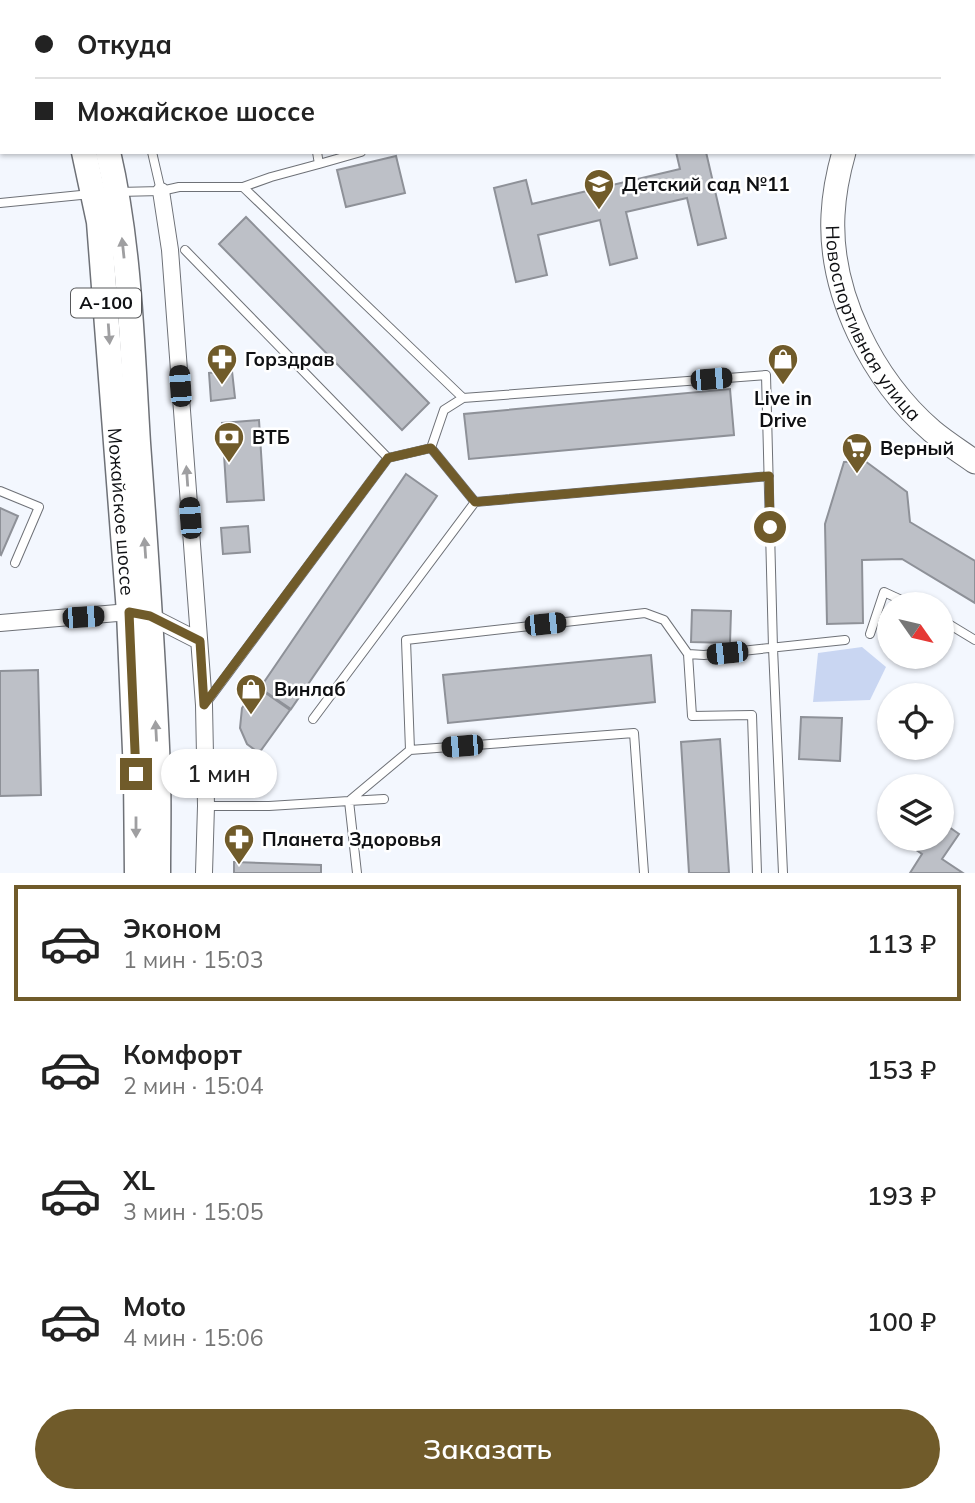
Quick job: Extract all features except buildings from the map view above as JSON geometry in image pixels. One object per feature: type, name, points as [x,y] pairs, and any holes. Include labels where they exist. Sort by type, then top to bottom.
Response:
[{"type":"main road","name":"Можайское шоссе","points":[[85,154],[105,193],[127,283],[139,614],[137,873]]},
{"type":"main road","name":"Можайское шоссе","points":[[105,193],[108,154]]},
{"type":"main road","name":"Новоспортивная улица","points":[[843,154],[836,181],[832,216],[844,300],[857,332],[898,396],[931,430],[975,462]]},
{"type":"main road","name":"Можайское шоссе","points":[[139,614],[158,774],[158,873]]},
{"type":"street","points":[[161,191],[170,250],[200,641],[204,705],[204,873]]},
{"type":"street","points":[[0,623],[139,614],[200,641]]},
{"type":"lane","points":[[152,154],[161,191]]},
{"type":"lane","points":[[317,154],[319,163]]},
{"type":"lane","points":[[0,203],[105,193],[161,191],[180,187],[243,187],[353,154]]},
{"type":"lane","points":[[243,187],[463,398]]},
{"type":"lane","points":[[185,250],[388,458]]},
{"type":"lane","points":[[431,448],[444,410],[463,398],[766,375],[773,648],[783,873]]},
{"type":"lane","points":[[204,705],[388,458],[431,448]]},
{"type":"lane","points":[[431,448],[475,502]]},
{"type":"lane","points":[[313,719],[475,502],[769,476]]},
{"type":"lane","points":[[0,491],[39,508],[15,563]]},
{"type":"lane","points":[[410,750],[406,640],[645,613],[664,620],[688,654],[692,716],[752,715],[757,873]]},
{"type":"lane","points":[[870,634],[877,613]]},
{"type":"lane","points":[[954,627],[975,640]]},
{"type":"lane","points":[[688,654],[704,655],[845,639]]},
{"type":"lane","points":[[349,801],[410,750],[634,733],[644,873]]},
{"type":"lane","points":[[205,806],[269,806],[384,799]]},
{"type":"lane","points":[[349,801],[357,873]]},
{"type":"shaded area","points":[[862,647],[877,660],[877,669],[885,669],[870,700],[813,702],[818,653]]},
{"type":"place","name":"Детский сад №11","points":[[599,211]]},
{"type":"place","name":"Горздрав","points":[[222,386]]},
{"type":"place","name":"Live in Drive","points":[[783,386]]},
{"type":"place","name":"ВТБ","points":[[229,464]]},
{"type":"place","name":"Верный","points":[[857,475]]},
{"type":"place","name":"Винлаб","points":[[251,716]]},
{"type":"place","name":"Планета Здоровья","points":[[239,866]]},
{"type":"route","points":[[136,774],[129,612],[150,616],[200,641],[204,705],[388,458],[431,448],[475,502],[769,476],[770,527]]}]
